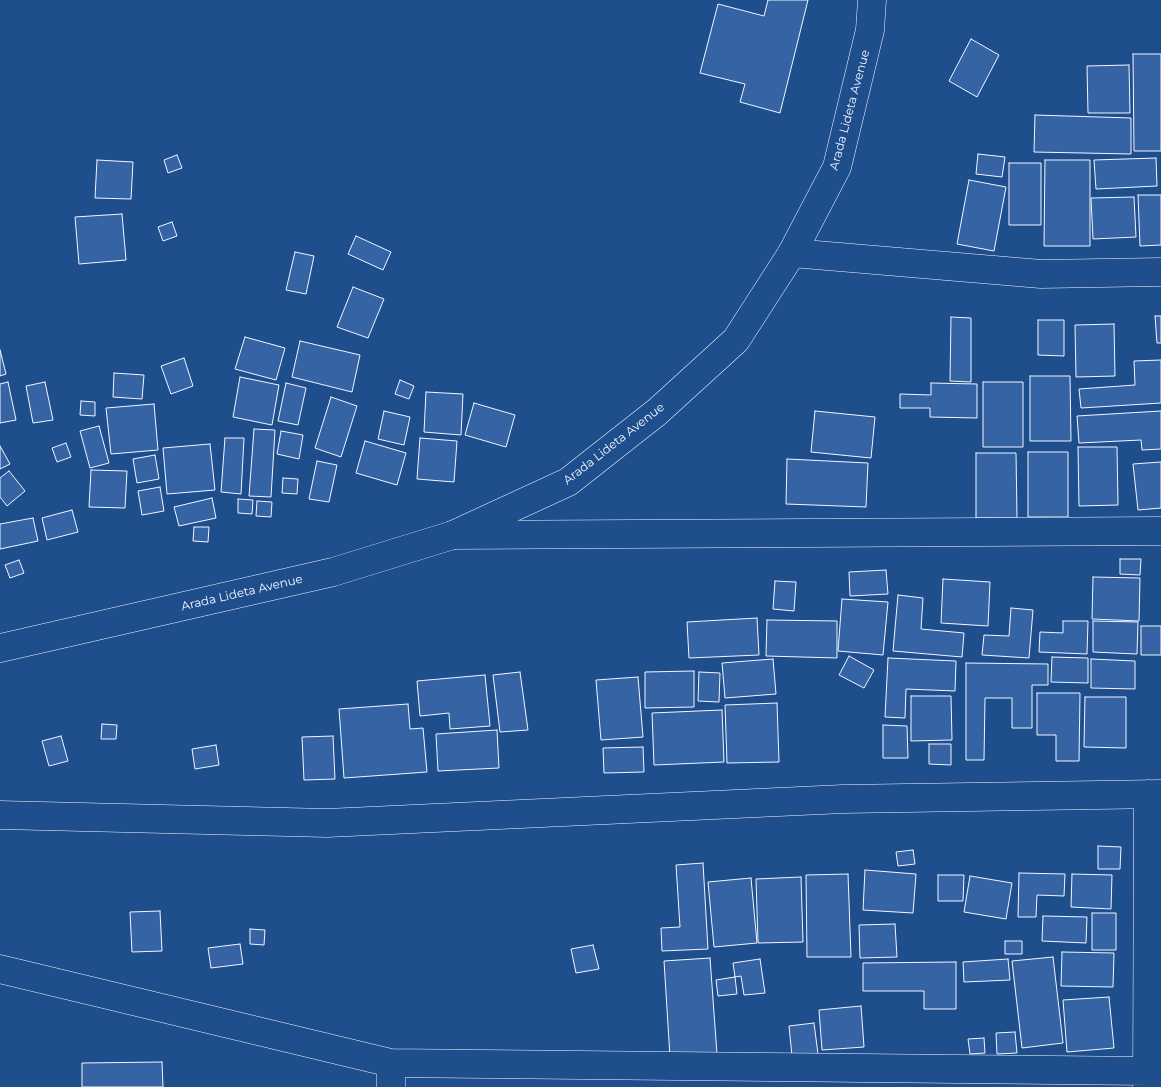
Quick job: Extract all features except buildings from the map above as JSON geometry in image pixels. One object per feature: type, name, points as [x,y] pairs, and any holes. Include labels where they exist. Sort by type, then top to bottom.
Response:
[{"type":"main road","name":"Arada Lideta Avenue","points":[[0,648],[333,572],[453,535],[568,482],[658,412],[736,340],[792,253],[837,167],[870,30],[872,0]]},
{"type":"main road","points":[[792,253],[1041,274],[1161,272]]},
{"type":"main road","points":[[453,535],[1161,531]]},
{"type":"main road","points":[[0,815],[328,823],[843,799],[1154,794],[1147,1079],[391,1075],[0,968]]}]
